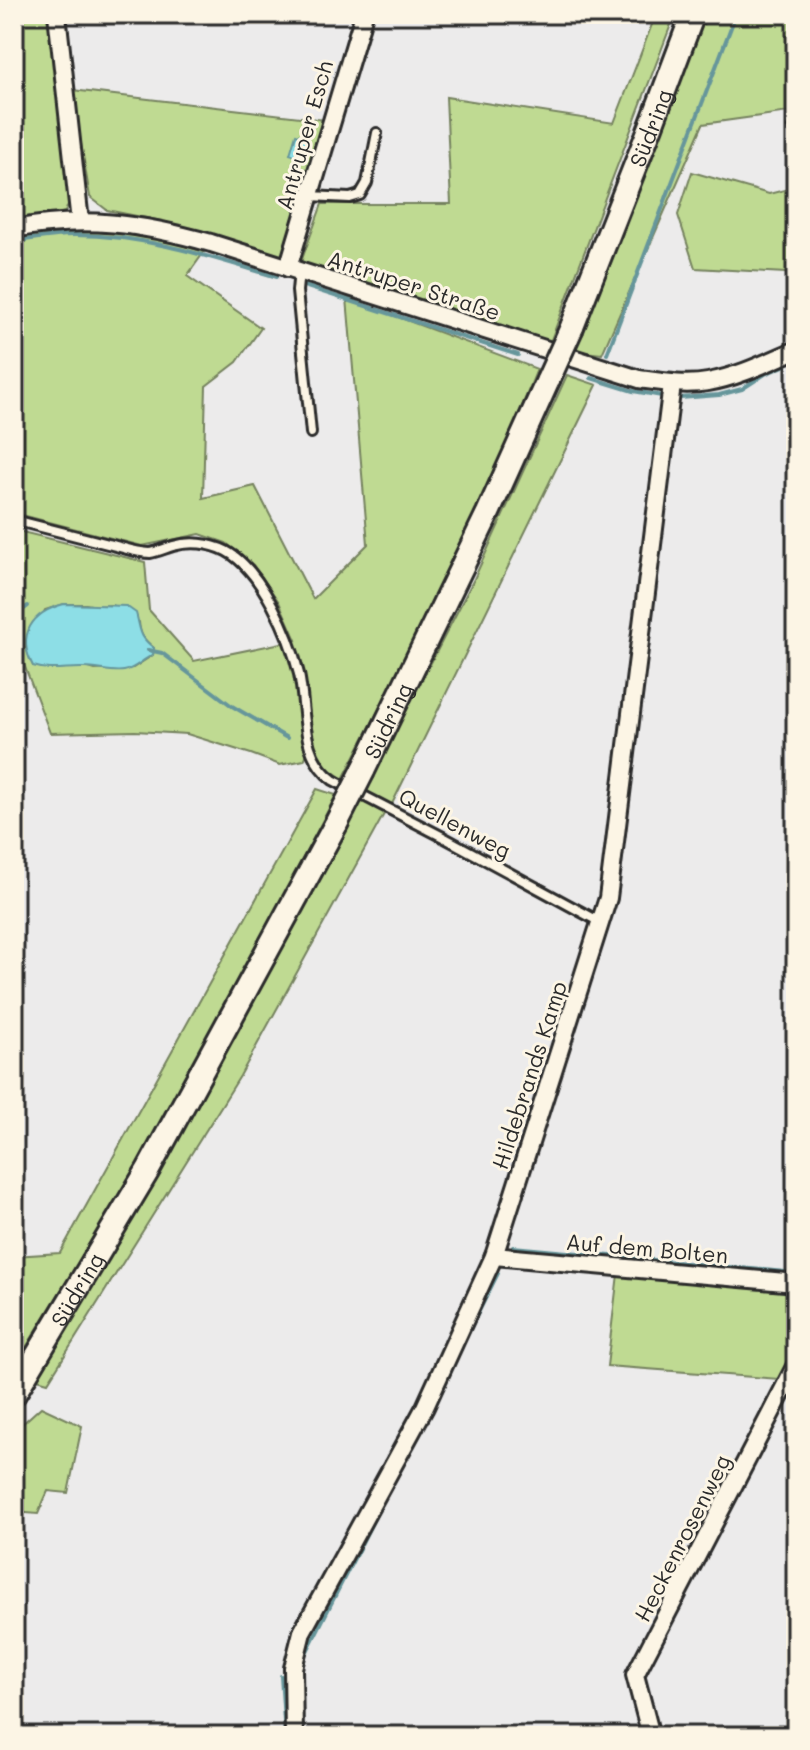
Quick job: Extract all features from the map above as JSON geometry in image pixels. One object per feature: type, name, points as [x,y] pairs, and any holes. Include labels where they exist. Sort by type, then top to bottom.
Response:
[{"type":"main road","name":"Südring","points":[[14,1394],[148,1170],[363,771],[488,513],[572,327],[693,14]]},
{"type":"street","points":[[57,14],[80,222]]},
{"type":"street","name":"Antruper Esch","points":[[294,270],[309,196],[364,14]]},
{"type":"street","name":"Antruper Straße","points":[[14,229],[80,222],[164,230],[639,379],[672,384],[707,382],[742,372],[796,350]]},
{"type":"street","name":"Hildebrands Kamp","points":[[294,1736],[293,1668],[302,1632],[425,1407],[494,1256],[608,898],[672,384]]},
{"type":"street","name":"Auf dem Bolten","points":[[494,1256],[796,1283]]},
{"type":"street","name":"Heckenrosenweg","points":[[651,1736],[635,1675],[796,1365]]},
{"type":"lane","points":[[309,196],[350,198],[360,195],[367,183],[377,133]]},
{"type":"lane","points":[[294,270],[311,433]]},
{"type":"lane","name":"Quellenweg","points":[[14,520],[149,553],[185,543],[206,544],[227,552],[245,566],[276,613],[299,675],[309,746],[316,764],[324,773],[600,922]]},
{"type":"green space","points":[[14,14],[51,14],[71,197],[65,212],[14,223]]},
{"type":"green space","points":[[656,14],[675,14],[549,345],[301,262],[322,204],[451,204],[446,97],[614,123]]},
{"type":"green space","points":[[708,14],[796,14],[796,111],[703,124],[602,354],[575,351],[699,30]]},
{"type":"green space","points":[[72,90],[326,120],[285,257],[166,222],[107,210],[90,197]]},
{"type":"green space","points":[[692,172],[769,194],[796,187],[796,291],[786,273],[695,268],[678,215]]},
{"type":"green space","points":[[78,228],[159,238],[204,252],[187,276],[261,328],[237,362],[206,386],[203,498],[255,486],[313,599],[368,544],[347,298],[537,369],[476,520],[343,779],[325,766],[316,750],[303,680],[295,683],[307,754],[304,760],[280,765],[187,734],[135,731],[50,733],[14,638],[14,530],[145,562],[149,610],[194,661],[296,640],[279,602],[253,565],[226,543],[200,534],[142,546],[14,513],[14,236]],"holes":[[[64,604],[112,605],[139,622],[143,637],[154,648],[153,655],[133,668],[95,670],[33,666],[26,648],[45,610]]]},
{"type":"green space","points":[[567,375],[597,385],[393,802],[240,1076],[48,1382],[30,1377],[365,791],[474,579]]},
{"type":"green space","points":[[317,789],[336,795],[168,1115],[14,1367],[14,1256],[60,1253]]},
{"type":"green space","points":[[618,1274],[796,1289],[796,1348],[779,1379],[607,1366]]},
{"type":"green space","points":[[41,1407],[82,1426],[68,1493],[48,1491],[38,1514],[14,1512],[14,1436],[20,1426]]},
{"type":"water","points":[[296,134],[309,138],[303,158],[290,154]]},
{"type":"water","points":[[64,604],[126,606],[136,613],[143,636],[154,648],[153,655],[124,671],[33,666],[26,644],[30,626],[43,613]]},
{"type":"waterway","points":[[607,354],[736,14]]},
{"type":"waterway","points":[[19,241],[68,235],[127,239],[178,248],[277,277]]},
{"type":"waterway","points":[[304,286],[518,355]]},
{"type":"waterway","points":[[680,398],[719,395],[742,389],[786,365]]},
{"type":"waterway","points":[[591,378],[662,396]]},
{"type":"waterway","points":[[14,616],[28,606]]},
{"type":"waterway","points":[[14,634],[19,635]]},
{"type":"waterway","points":[[148,650],[162,653],[232,706],[287,738]]},
{"type":"waterway","points":[[513,1247],[796,1273]]},
{"type":"waterway","points":[[463,1343],[498,1273]]},
{"type":"waterway","points":[[304,1657],[387,1493]]},
{"type":"waterway","points":[[281,1676],[285,1736]]}]
